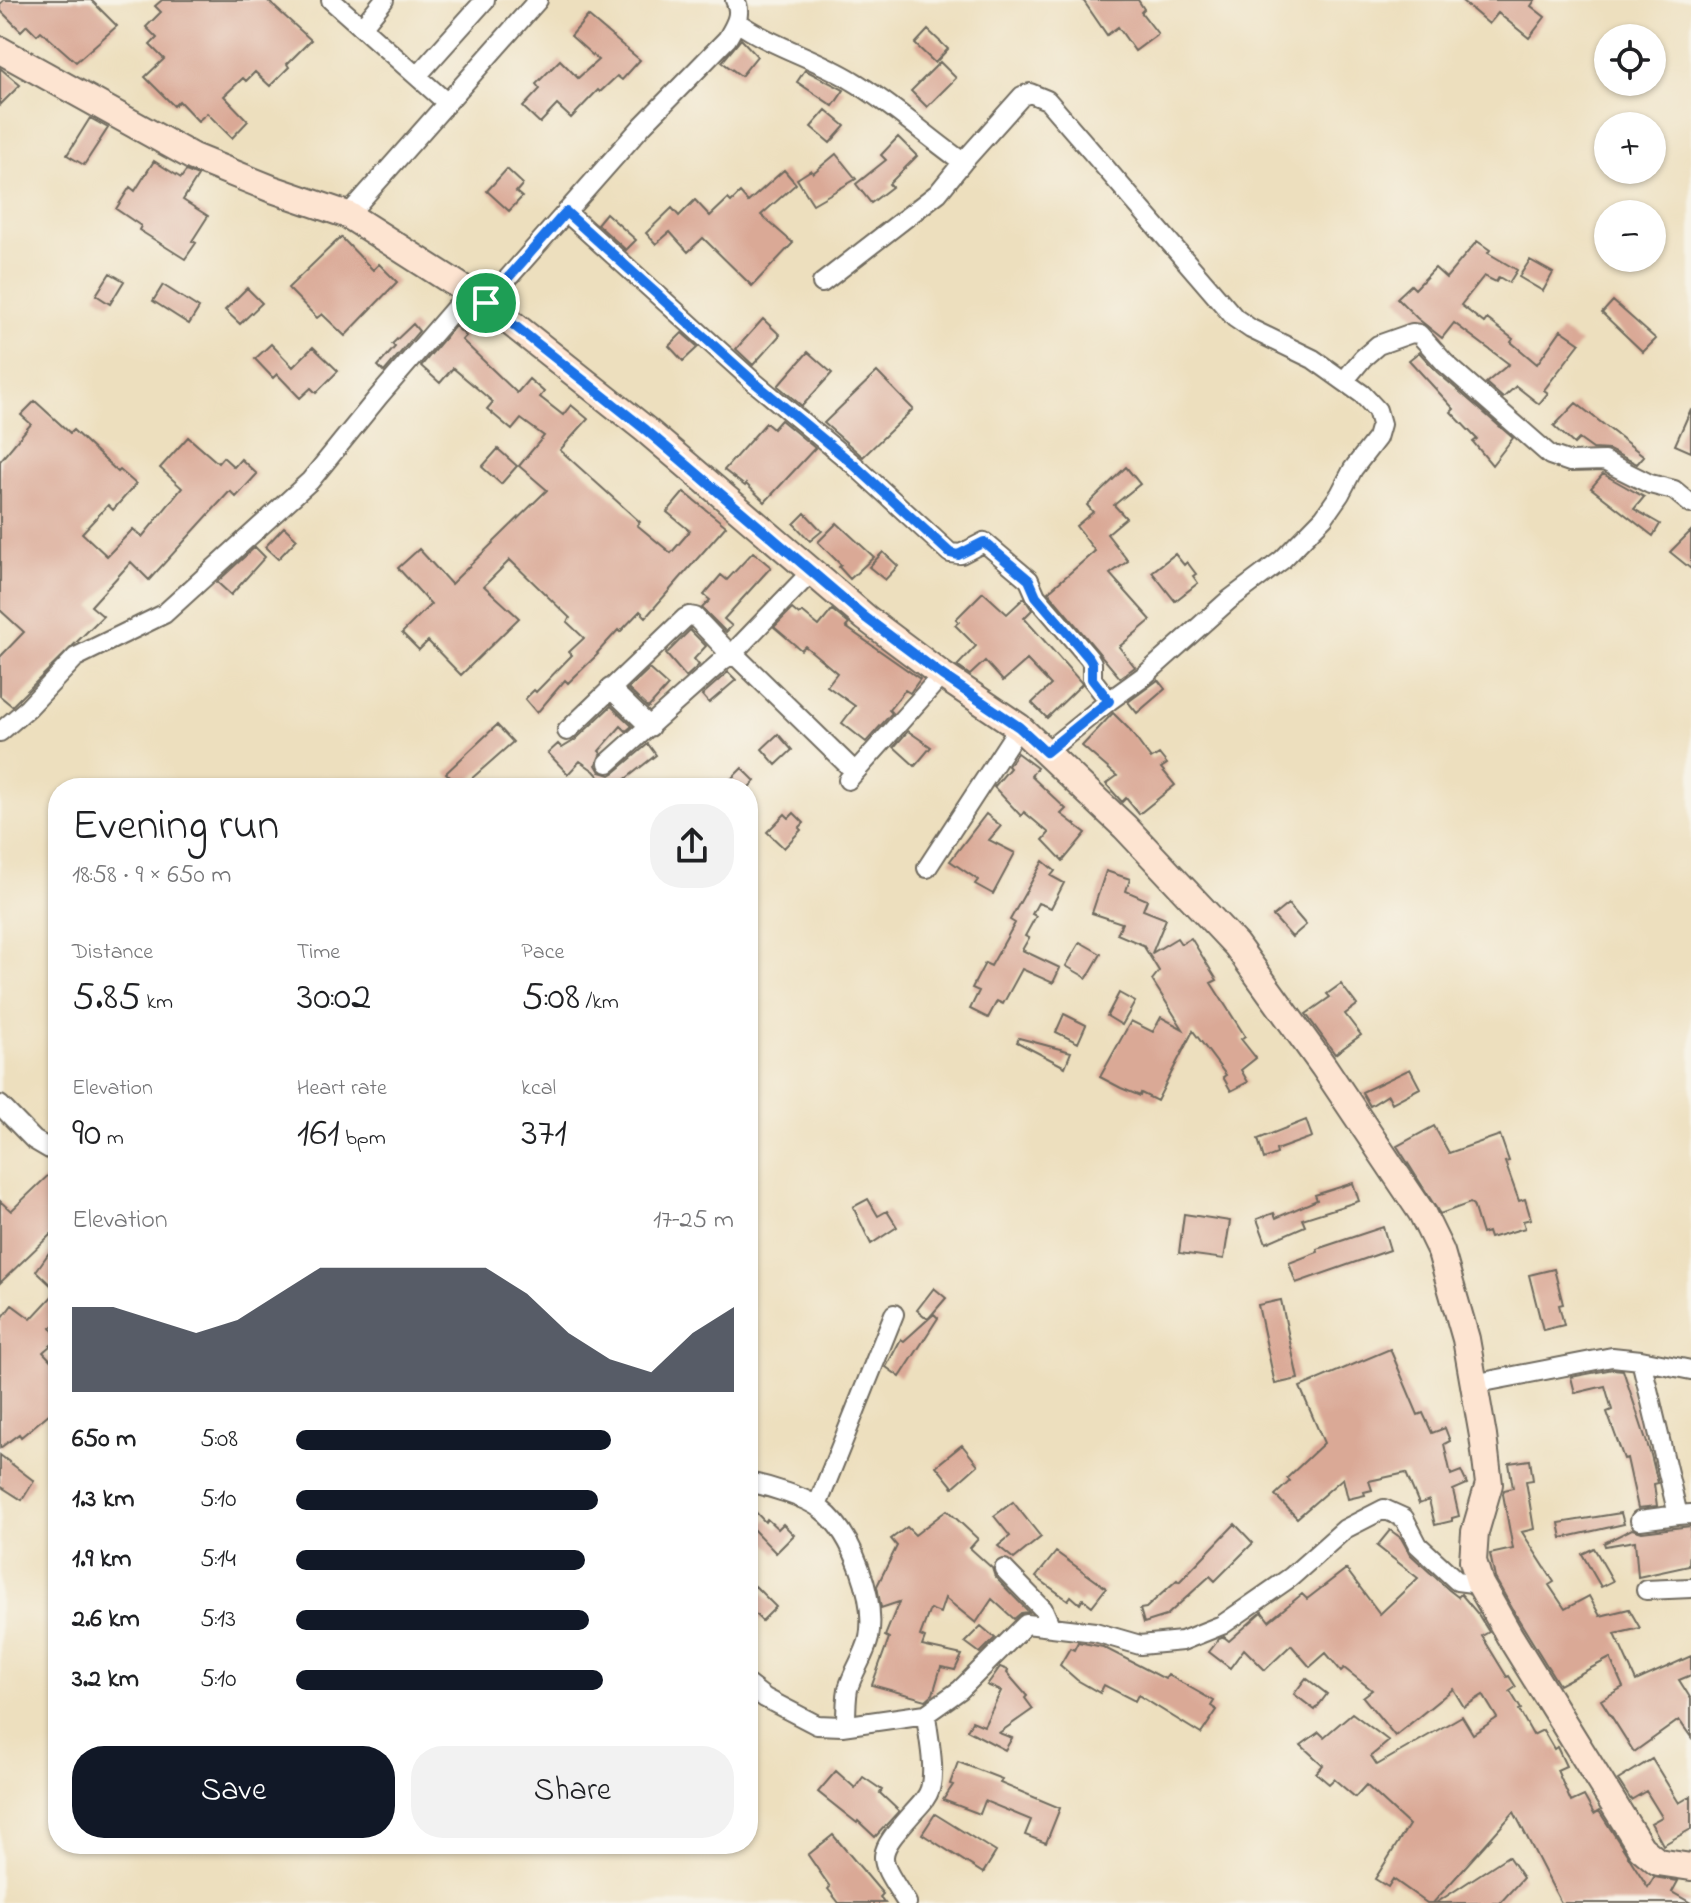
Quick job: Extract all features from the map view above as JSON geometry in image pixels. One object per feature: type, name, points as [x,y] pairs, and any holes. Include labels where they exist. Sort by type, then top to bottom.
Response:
[{"type":"main road","points":[[0,50],[193,157],[348,215],[479,298],[646,430],[866,618],[1019,727],[1125,827],[1236,945],[1324,1067],[1422,1213],[1441,1252],[1466,1339],[1489,1484],[1475,1532],[1473,1561],[1480,1584],[1641,1848],[1658,1862],[1691,1867]]},
{"type":"street","points":[[331,0],[446,102]]},
{"type":"street","points":[[362,27],[384,0]]},
{"type":"street","points":[[417,76],[485,0]]},
{"type":"street","points":[[348,215],[538,0]]},
{"type":"street","points":[[0,732],[28,708],[76,657],[164,614],[310,481],[388,384],[456,307],[479,298],[566,212],[643,125],[727,39],[737,22],[738,5],[735,0]]},
{"type":"street","points":[[737,22],[855,82],[963,162]]},
{"type":"street","points":[[822,283],[938,193],[1022,96],[1030,93],[1047,100],[1235,318],[1345,379],[1377,410],[1381,424],[1377,438],[1353,469],[1324,517],[1282,560],[1229,600],[1145,675],[1046,752]]},
{"type":"street","points":[[566,212],[950,553],[958,555],[984,542],[1029,580],[1036,596],[1089,658],[1092,679],[1109,701]]},
{"type":"street","points":[[1345,379],[1378,345],[1412,333],[1419,334],[1445,363],[1550,455],[1570,462],[1604,461],[1650,484],[1674,490],[1691,504]]},
{"type":"street","points":[[608,763],[731,655],[812,571]]},
{"type":"street","points":[[567,731],[689,616],[695,617],[731,655],[738,658],[852,776],[942,675]]},
{"type":"street","points":[[610,688],[650,727]]},
{"type":"street","points":[[927,868],[1019,727]]},
{"type":"street","points":[[0,1105],[34,1140],[48,1148]]},
{"type":"street","points":[[817,1506],[894,1314]]},
{"type":"street","points":[[1473,1384],[1612,1357],[1691,1370]]},
{"type":"street","points":[[1640,1520],[1684,1514],[1641,1360]]},
{"type":"street","points":[[758,1485],[817,1506],[831,1519],[858,1566],[869,1607],[869,1636],[866,1651],[849,1687],[846,1725]]},
{"type":"street","points":[[758,1693],[817,1725],[846,1725],[926,1714],[960,1690],[1026,1624],[1095,1632],[1140,1645],[1182,1641],[1222,1625],[1291,1577],[1345,1529],[1384,1509],[1404,1518],[1418,1545],[1457,1581],[1480,1584]]},
{"type":"street","points":[[1004,1569],[1043,1609],[1050,1625]]},
{"type":"street","points":[[1646,1590],[1691,1588]]},
{"type":"street","points":[[907,1903],[886,1871],[882,1856],[885,1844],[925,1800],[930,1789],[926,1714]]},
{"type":"building","points":[[4,0],[91,0],[117,26],[76,62],[41,31],[37,35],[27,25],[21,31],[0,10]]},
{"type":"building","points":[[162,0],[267,0],[311,40],[270,86],[255,72],[246,81],[243,78],[224,96],[248,121],[232,138],[207,113],[198,121],[179,101],[174,106],[145,77],[164,59],[150,45],[157,38],[146,27],[161,12],[155,6]]},
{"type":"building","points":[[1083,0],[1138,0],[1144,9],[1141,12],[1158,34],[1135,51],[1118,27],[1107,35]]},
{"type":"building","points":[[1461,0],[1535,0],[1531,6],[1545,17],[1529,38],[1498,13],[1489,24]]},
{"type":"building","points":[[588,16],[640,60],[622,80],[617,76],[600,92],[598,90],[571,118],[557,105],[540,123],[523,107],[540,89],[536,84],[560,60],[578,78],[598,60],[571,36]]},
{"type":"building","points":[[928,30],[948,49],[935,63],[915,44]]},
{"type":"building","points":[[741,39],[757,56],[741,76],[722,62]]},
{"type":"building","points":[[940,62],[956,78],[927,107],[911,91]]},
{"type":"building","points":[[0,68],[20,85],[0,105]]},
{"type":"building","points":[[805,70],[844,90],[833,106],[797,82]]},
{"type":"building","points":[[826,110],[845,126],[830,143],[811,127]]},
{"type":"building","points":[[90,118],[108,128],[84,165],[67,155]]},
{"type":"building","points":[[898,137],[917,156],[889,184],[892,187],[871,203],[856,184],[886,160],[881,155]]},
{"type":"building","points":[[836,154],[856,179],[813,204],[797,179],[811,170],[813,173]]},
{"type":"building","points":[[154,161],[181,178],[186,171],[198,176],[183,200],[208,216],[185,259],[139,230],[141,226],[116,209],[130,187],[135,191]]},
{"type":"building","points":[[507,169],[523,184],[516,192],[522,197],[509,211],[487,191]]},
{"type":"building","points":[[784,170],[796,184],[761,215],[793,243],[752,286],[703,238],[688,252],[670,232],[656,244],[646,233],[672,208],[679,216],[695,200],[710,216],[728,199],[731,202],[740,193],[748,202]]},
{"type":"building","points":[[606,213],[636,240],[626,250],[597,224]]},
{"type":"building","points":[[341,237],[373,270],[379,264],[397,282],[345,336],[322,314],[317,318],[288,288]]},
{"type":"building","points":[[1477,241],[1490,250],[1488,253],[1517,270],[1509,283],[1499,277],[1496,282],[1484,276],[1461,305],[1484,323],[1487,319],[1513,339],[1511,342],[1537,364],[1561,330],[1580,343],[1544,390],[1548,393],[1539,404],[1516,386],[1503,398],[1486,383],[1509,364],[1454,323],[1442,338],[1397,298],[1411,285],[1415,289],[1435,268],[1446,278]]},
{"type":"building","points":[[1530,260],[1553,273],[1543,291],[1519,277]]},
{"type":"building","points":[[110,273],[124,281],[110,304],[96,295]]},
{"type":"building","points":[[163,285],[199,308],[189,324],[153,301]]},
{"type":"building","points":[[247,288],[262,303],[240,324],[225,310]]},
{"type":"building","points":[[1613,301],[1656,339],[1643,352],[1602,313]]},
{"type":"building","points":[[763,319],[780,335],[753,365],[736,349]]},
{"type":"building","points":[[413,324],[419,331],[384,372],[378,366],[395,347],[392,344]]},
{"type":"building","points":[[455,326],[466,336],[462,340],[517,393],[529,379],[544,392],[540,397],[563,415],[571,405],[588,419],[560,450],[640,522],[637,525],[671,553],[690,531],[667,512],[684,492],[726,526],[646,617],[640,611],[620,632],[618,630],[568,683],[565,680],[537,713],[525,699],[534,690],[536,692],[572,655],[569,652],[584,638],[567,622],[570,618],[510,560],[484,586],[519,618],[461,675],[428,641],[419,650],[402,633],[431,604],[398,568],[419,549],[451,584],[547,490],[519,466],[544,436],[521,419],[512,430],[487,409],[493,402],[453,368],[440,383],[421,366]]},
{"type":"building","points":[[682,333],[698,347],[683,361],[669,346]]},
{"type":"building","points":[[271,344],[293,367],[313,347],[338,371],[316,393],[311,388],[300,398],[277,374],[273,378],[255,359]]},
{"type":"building","points":[[808,352],[832,373],[802,406],[778,386]]},
{"type":"building","points":[[1419,352],[1437,372],[1513,438],[1492,465],[1473,442],[1477,439],[1451,412],[1454,409],[1409,360]]},
{"type":"building","points":[[877,372],[913,409],[863,457],[824,423]]},
{"type":"building","points":[[35,401],[70,433],[73,430],[118,472],[120,470],[136,484],[113,510],[108,505],[82,533],[107,556],[133,529],[142,537],[182,488],[160,468],[188,437],[218,463],[223,457],[234,467],[241,459],[257,474],[236,497],[230,491],[149,580],[131,562],[91,606],[103,616],[12,706],[0,696],[0,657],[24,632],[0,610],[0,461],[31,424],[21,415]]},
{"type":"building","points":[[1576,403],[1644,456],[1637,464],[1609,450],[1593,449],[1579,439],[1574,444],[1554,426]]},
{"type":"building","points":[[1691,409],[1691,452],[1675,445]]},
{"type":"building","points":[[781,420],[815,448],[765,502],[746,484],[724,470],[766,423],[773,429]]},
{"type":"building","points":[[498,449],[517,466],[501,484],[482,467]]},
{"type":"building","points":[[1126,467],[1140,484],[1114,505],[1126,518],[1107,534],[1128,561],[1110,574],[1151,620],[1119,647],[1135,667],[1120,678],[1048,592],[1095,551],[1076,526],[1093,512],[1087,505]]},
{"type":"building","points":[[1603,474],[1644,497],[1634,509],[1660,524],[1653,536],[1591,488]]},
{"type":"building","points":[[805,513],[822,531],[810,541],[794,524]]},
{"type":"building","points":[[837,523],[874,557],[850,579],[818,542]]},
{"type":"building","points":[[284,527],[297,539],[278,559],[265,547]]},
{"type":"building","points":[[1691,531],[1691,569],[1670,552]]},
{"type":"building","points":[[255,547],[265,557],[231,595],[217,582]]},
{"type":"building","points":[[753,552],[771,567],[724,619],[732,626],[726,632],[702,608],[710,600],[704,595],[721,575],[727,580]]},
{"type":"building","points":[[883,552],[898,566],[885,580],[869,567]]},
{"type":"building","points":[[1175,554],[1184,565],[1187,562],[1196,574],[1193,576],[1198,583],[1175,601],[1152,572]]},
{"type":"building","points":[[983,592],[1007,614],[1024,598],[1032,610],[1024,618],[1082,684],[1047,718],[1032,703],[1051,685],[1027,660],[1003,681],[985,661],[970,675],[957,666],[976,646],[955,625],[959,622],[956,619]]},
{"type":"building","points":[[792,609],[799,615],[802,612],[819,626],[832,610],[849,624],[846,627],[920,679],[910,693],[905,690],[889,710],[892,713],[866,742],[842,723],[855,706],[827,686],[837,673],[805,646],[801,650],[774,627]]},
{"type":"building","points":[[690,630],[706,646],[694,659],[699,665],[686,677],[666,654]]},
{"type":"building","points":[[649,669],[668,686],[648,708],[628,689]]},
{"type":"building","points":[[728,672],[736,680],[709,703],[702,695]]},
{"type":"building","points":[[1158,680],[1165,689],[1137,713],[1128,702]]},
{"type":"building","points":[[611,706],[632,726],[626,731],[621,726],[599,751],[596,765],[600,772],[610,775],[648,744],[656,755],[627,778],[600,778],[580,761],[568,774],[548,753],[558,744],[562,748]]},
{"type":"building","points":[[1113,713],[1151,759],[1159,754],[1167,764],[1161,768],[1175,785],[1139,814],[1126,798],[1122,802],[1106,784],[1117,776],[1082,746]]},
{"type":"building","points":[[497,725],[513,742],[472,778],[451,778],[446,773]]},
{"type":"building","points":[[908,731],[931,747],[915,766],[894,747]]},
{"type":"building","points":[[778,734],[792,750],[776,765],[762,749]]},
{"type":"building","points":[[1017,753],[1037,768],[1031,776],[1066,809],[1061,814],[1086,833],[1063,861],[1043,840],[1049,833],[1024,812],[1021,816],[994,787],[1010,768],[1008,766]]},
{"type":"building","points":[[742,768],[752,778],[732,778]]},
{"type":"building","points":[[794,813],[804,823],[784,848],[767,832],[785,814],[789,818]]},
{"type":"building","points":[[986,814],[1001,826],[989,840],[1015,853],[993,894],[975,884],[978,880],[950,861]]},
{"type":"building","points":[[1043,861],[1055,871],[1051,876],[1064,883],[1051,908],[1038,903],[1032,914],[1036,916],[1025,936],[1029,938],[1022,950],[1060,968],[1053,983],[1022,969],[1003,1004],[997,1001],[988,1018],[970,1009],[979,991],[972,988],[985,963],[991,966],[1015,923],[1010,920]]},
{"type":"building","points":[[1106,871],[1130,879],[1126,891],[1147,900],[1143,910],[1166,919],[1152,953],[1177,938],[1181,944],[1191,938],[1217,980],[1211,983],[1245,1036],[1241,1039],[1256,1058],[1241,1070],[1248,1082],[1231,1091],[1223,1077],[1226,1075],[1193,1031],[1157,1101],[1100,1077],[1131,1021],[1153,1032],[1161,1017],[1183,1029],[1152,980],[1159,971],[1143,945],[1117,934],[1122,923],[1092,913]]},
{"type":"building","points":[[1288,904],[1306,925],[1292,937],[1273,916]]},
{"type":"building","points":[[1080,942],[1101,954],[1087,978],[1066,966]]},
{"type":"building","points":[[1341,984],[1357,1005],[1345,1014],[1361,1035],[1335,1054],[1306,1014],[1330,997],[1327,994]]},
{"type":"building","points":[[1119,993],[1135,1002],[1122,1025],[1107,1016]]},
{"type":"building","points":[[1064,1014],[1086,1025],[1078,1043],[1056,1032]]},
{"type":"building","points":[[1019,1038],[1071,1052],[1065,1067],[1017,1042]]},
{"type":"building","points":[[1410,1069],[1420,1088],[1392,1103],[1388,1095],[1370,1106],[1362,1092]]},
{"type":"building","points":[[1306,1120],[1312,1137],[1276,1150],[1277,1154],[1264,1159],[1258,1139]]},
{"type":"building","points":[[1434,1126],[1449,1153],[1500,1135],[1509,1161],[1505,1162],[1519,1201],[1525,1199],[1531,1219],[1523,1221],[1525,1228],[1490,1238],[1488,1232],[1482,1234],[1470,1203],[1440,1214],[1397,1146]]},
{"type":"building","points":[[48,1176],[48,1237],[0,1283],[0,1201],[11,1211]]},
{"type":"building","points":[[1353,1183],[1359,1201],[1302,1219],[1305,1226],[1266,1243],[1257,1219],[1274,1213],[1276,1218],[1317,1200],[1315,1195]]},
{"type":"building","points":[[868,1199],[878,1216],[887,1211],[897,1227],[871,1244],[853,1207]]},
{"type":"building","points":[[1184,1214],[1230,1221],[1224,1259],[1179,1253]]},
{"type":"building","points":[[1383,1227],[1390,1250],[1296,1283],[1289,1263],[1318,1252],[1317,1249]]},
{"type":"building","points":[[48,1254],[48,1282],[36,1271]]},
{"type":"building","points":[[1554,1269],[1563,1304],[1559,1305],[1564,1325],[1543,1330],[1529,1275]]},
{"type":"building","points":[[934,1288],[946,1298],[928,1319],[917,1310]]},
{"type":"building","points":[[1281,1300],[1298,1379],[1275,1384],[1258,1305]]},
{"type":"building","points":[[48,1301],[48,1348],[43,1352],[48,1357],[48,1415],[21,1437],[19,1434],[0,1448],[0,1321],[12,1305],[31,1319]]},
{"type":"building","points":[[934,1314],[938,1318],[900,1377],[886,1367],[901,1339],[904,1341]]},
{"type":"building","points":[[1390,1349],[1418,1415],[1423,1413],[1432,1433],[1445,1428],[1450,1441],[1444,1444],[1451,1475],[1461,1471],[1467,1484],[1453,1490],[1459,1516],[1435,1525],[1429,1500],[1419,1504],[1406,1473],[1369,1481],[1372,1490],[1348,1499],[1343,1478],[1297,1518],[1275,1495],[1290,1481],[1287,1478],[1324,1443],[1300,1387]]},
{"type":"building","points":[[1623,1370],[1651,1455],[1658,1483],[1654,1484],[1657,1506],[1638,1508],[1627,1458],[1624,1459],[1607,1412],[1612,1410],[1605,1386],[1575,1393],[1571,1377]]},
{"type":"building","points":[[962,1445],[978,1465],[953,1487],[936,1466]]},
{"type":"building","points":[[0,1455],[34,1481],[22,1500],[0,1486]]},
{"type":"building","points":[[1530,1460],[1533,1480],[1526,1481],[1534,1529],[1522,1532],[1554,1582],[1549,1585],[1565,1609],[1589,1596],[1600,1616],[1629,1609],[1640,1628],[1615,1634],[1636,1681],[1691,1656],[1691,1675],[1679,1680],[1691,1699],[1691,1737],[1679,1720],[1634,1752],[1601,1700],[1623,1687],[1610,1658],[1559,1685],[1517,1617],[1495,1578],[1490,1554],[1513,1549],[1503,1494],[1504,1490],[1513,1488],[1509,1463]]},
{"type":"building","points":[[1013,1502],[1041,1537],[1014,1559],[998,1546],[1010,1536],[994,1516]]},
{"type":"building","points":[[947,1510],[978,1539],[970,1548],[992,1568],[995,1577],[1029,1612],[1021,1613],[1014,1619],[992,1599],[976,1623],[945,1598],[940,1613],[930,1609],[920,1636],[925,1638],[922,1646],[962,1655],[955,1670],[941,1667],[933,1694],[926,1700],[872,1685],[889,1638],[885,1636],[899,1602],[881,1608],[877,1586],[897,1546],[891,1539],[907,1527],[915,1535]]},
{"type":"building","points":[[1621,1513],[1624,1524],[1562,1538],[1559,1523]]},
{"type":"building","points":[[758,1515],[778,1529],[783,1524],[794,1535],[776,1553],[758,1534]]},
{"type":"building","points":[[1235,1524],[1253,1543],[1215,1581],[1210,1576],[1166,1616],[1144,1623],[1140,1609],[1146,1608],[1177,1580],[1179,1582]]},
{"type":"building","points":[[1691,1526],[1689,1566],[1638,1577],[1635,1541],[1605,1546],[1604,1543],[1632,1529],[1642,1532]]},
{"type":"building","points":[[1390,1530],[1401,1538],[1410,1554],[1449,1590],[1458,1597],[1461,1594],[1478,1614],[1489,1632],[1482,1636],[1516,1687],[1510,1691],[1533,1735],[1543,1730],[1554,1749],[1557,1747],[1566,1766],[1557,1770],[1571,1802],[1584,1796],[1594,1814],[1599,1811],[1648,1887],[1654,1877],[1678,1881],[1672,1892],[1691,1903],[1561,1903],[1514,1812],[1433,1903],[1427,1903],[1393,1879],[1388,1887],[1375,1879],[1409,1825],[1366,1785],[1355,1797],[1334,1779],[1329,1784],[1316,1773],[1323,1765],[1301,1745],[1319,1732],[1324,1737],[1352,1713],[1389,1741],[1371,1756],[1377,1765],[1462,1716],[1473,1734],[1497,1718],[1483,1695],[1464,1707],[1453,1689],[1395,1736],[1363,1697],[1372,1690],[1344,1668],[1341,1671],[1326,1653],[1310,1667],[1291,1645],[1265,1670],[1244,1649],[1230,1668],[1209,1652],[1219,1639],[1224,1637],[1229,1641],[1262,1612],[1269,1621],[1302,1594],[1307,1599],[1346,1569],[1380,1614],[1418,1578],[1377,1546]]},
{"type":"building","points":[[1594,1548],[1613,1581],[1601,1587],[1582,1554]]},
{"type":"building","points":[[1056,1552],[1106,1588],[1092,1606],[1083,1599],[1080,1604],[1071,1596],[1068,1600],[1036,1577]]},
{"type":"building","points":[[758,1589],[776,1607],[762,1621],[758,1617]]},
{"type":"building","points":[[981,1626],[995,1638],[980,1653],[965,1642]]},
{"type":"building","points":[[1078,1642],[1103,1647],[1165,1679],[1168,1675],[1214,1701],[1211,1706],[1217,1710],[1201,1734],[1138,1695],[1135,1701],[1104,1685],[1100,1693],[1077,1680],[1060,1665],[1070,1648],[1074,1650]]},
{"type":"building","points":[[1000,1667],[1008,1670],[1007,1673],[1027,1696],[1025,1698],[1033,1709],[999,1733],[1012,1738],[1005,1750],[967,1730],[972,1721],[984,1726],[1001,1691],[987,1685]]},
{"type":"building","points":[[1306,1678],[1327,1694],[1315,1710],[1294,1694]]},
{"type":"building","points":[[1652,1759],[1679,1803],[1691,1796],[1691,1829],[1663,1845],[1651,1823],[1662,1817],[1646,1791],[1631,1800],[1618,1780]]},
{"type":"building","points":[[958,1762],[1002,1779],[1000,1783],[1060,1808],[1046,1843],[1025,1835],[1031,1820],[985,1801],[980,1814],[943,1800],[953,1785],[950,1784]]},
{"type":"building","points":[[836,1771],[855,1788],[863,1777],[882,1790],[880,1793],[899,1811],[875,1837],[818,1792]]},
{"type":"building","points":[[935,1814],[996,1852],[983,1873],[922,1834]]},
{"type":"building","points":[[833,1835],[883,1894],[880,1897],[885,1903],[839,1903],[828,1889],[830,1887],[808,1855]]},
{"type":"building","points":[[1508,1856],[1523,1878],[1500,1903],[1436,1903]]},
{"type":"route","points":[[566,212],[950,553],[958,555],[981,541],[988,543],[1029,580],[1036,596],[1089,658],[1092,679],[1109,701],[1046,752],[1019,727],[866,618],[646,430],[486,303],[566,212]]}]
